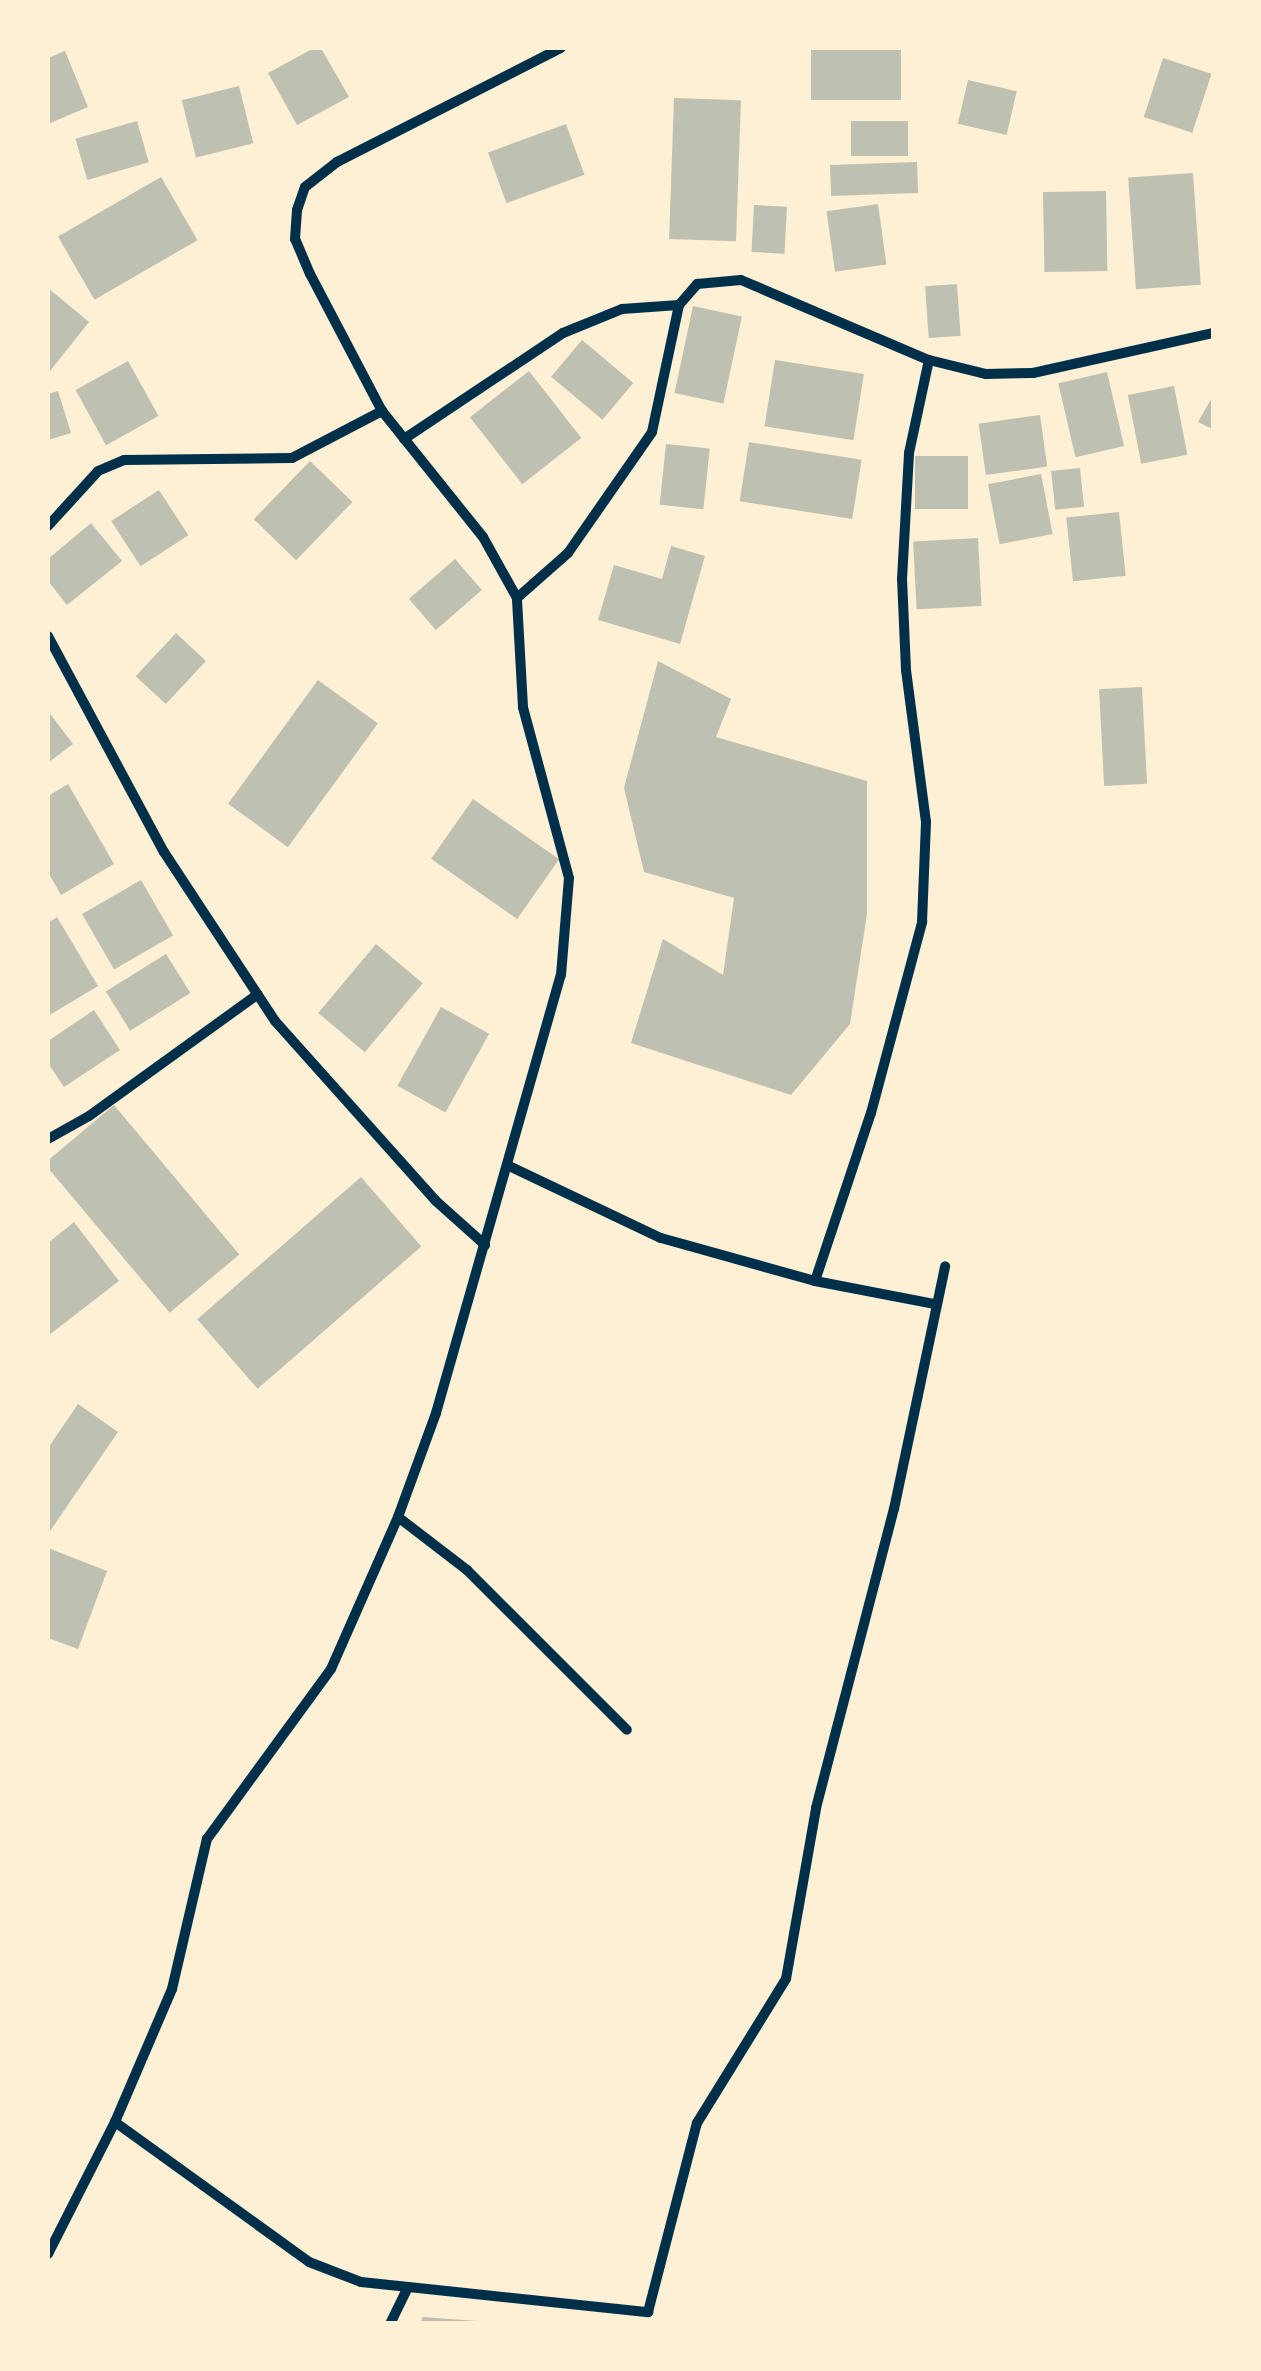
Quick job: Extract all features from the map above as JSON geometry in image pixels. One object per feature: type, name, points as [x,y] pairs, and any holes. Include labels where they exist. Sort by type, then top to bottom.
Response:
[{"type":"street","points":[[48,2254],[115,2122],[172,1989],[207,1839],[331,1669],[398,1517],[484,1246],[561,974],[569,878],[524,708],[516,598],[483,537],[382,411],[295,239],[305,187],[337,162],[561,48]]},
{"type":"street","points":[[516,598],[568,554],[652,432],[679,305],[697,284],[742,280],[929,360],[986,374],[1033,372],[1214,333]]},
{"type":"street","points":[[404,439],[563,334],[622,309],[679,305]]},
{"type":"street","points":[[815,1281],[871,1113],[922,922],[926,822],[906,670],[902,579],[910,452],[929,360]]},
{"type":"street","points":[[48,526],[98,471],[124,460],[292,458],[382,411]]},
{"type":"street","points":[[48,636],[164,852],[258,994],[436,1202],[484,1246]]},
{"type":"street","points":[[48,1139],[90,1116],[258,994]]},
{"type":"street","points":[[507,1165],[661,1238],[815,1281],[934,1304]]},
{"type":"street","points":[[115,2122],[309,2262],[406,2291],[647,2318],[697,2122],[786,1978],[816,1808],[894,1509],[945,1266]]},
{"type":"street","points":[[398,1517],[467,1570],[627,1730]]},
{"type":"street","points":[[390,2324],[406,2291]]},
{"type":"building","points":[[321,48],[349,97],[297,125],[268,73]]},
{"type":"building","points":[[811,49],[901,49],[901,100],[811,100]]},
{"type":"building","points":[[65,51],[88,107],[48,124],[48,58]]},
{"type":"building","points":[[1163,58],[1212,74],[1192,133],[1144,117]]},
{"type":"building","points":[[968,80],[1017,91],[1007,135],[958,124]]},
{"type":"building","points":[[239,86],[253,143],[196,158],[182,100]]},
{"type":"building","points":[[674,98],[741,100],[736,241],[669,239]]},
{"type":"building","points":[[137,121],[149,162],[87,180],[75,139]]},
{"type":"building","points":[[851,121],[908,121],[908,156],[851,156]]},
{"type":"building","points":[[566,124],[584,175],[506,203],[488,152]]},
{"type":"building","points":[[917,162],[918,193],[831,196],[830,165]]},
{"type":"building","points":[[1193,173],[1201,285],[1136,289],[1128,178]]},
{"type":"building","points":[[161,177],[198,240],[94,300],[58,236]]},
{"type":"building","points":[[1106,191],[1107,271],[1044,272],[1043,192]]},
{"type":"building","points":[[878,204],[886,264],[835,272],[827,211]]},
{"type":"building","points":[[754,205],[787,207],[784,254],[752,252]]},
{"type":"building","points":[[957,284],[961,336],[929,338],[925,286]]},
{"type":"building","points":[[48,288],[89,322],[50,371],[48,369]]},
{"type":"building","points":[[693,306],[742,316],[723,403],[674,393]]},
{"type":"building","points":[[582,340],[633,383],[602,420],[551,377]]},
{"type":"building","points":[[775,360],[864,374],[853,440],[765,426]]},
{"type":"building","points":[[128,361],[159,416],[106,445],[76,390]]},
{"type":"building","points":[[529,371],[581,438],[522,484],[470,417]]},
{"type":"building","points":[[1107,372],[1124,446],[1075,457],[1058,383]]},
{"type":"building","points":[[1174,386],[1187,455],[1141,464],[1128,395]]},
{"type":"building","points":[[58,391],[71,433],[48,440],[48,394]]},
{"type":"building","points":[[1214,394],[1214,430],[1198,422]]},
{"type":"building","points":[[1040,415],[1047,466],[986,475],[979,424]]},
{"type":"building","points":[[749,442],[862,460],[852,519],[740,501]]},
{"type":"building","points":[[666,444],[710,449],[703,509],[660,505]]},
{"type":"building","points":[[915,456],[968,456],[968,509],[915,509]]},
{"type":"building","points":[[310,461],[352,502],[296,560],[254,519]]},
{"type":"building","points":[[1080,468],[1084,507],[1055,510],[1051,471]]},
{"type":"building","points":[[1041,474],[1053,534],[1000,544],[988,484]]},
{"type":"building","points":[[159,490],[188,535],[141,566],[111,521]]},
{"type":"building","points":[[1119,512],[1126,576],[1073,581],[1066,518]]},
{"type":"building","points":[[91,523],[122,561],[67,605],[48,581],[48,559]]},
{"type":"building","points":[[978,538],[982,606],[917,609],[913,541]]},
{"type":"building","points":[[671,546],[705,556],[680,644],[598,620],[614,565],[662,579]]},
{"type":"building","points":[[455,559],[482,590],[436,630],[409,599]]},
{"type":"building","points":[[176,633],[206,661],[166,704],[136,676]]},
{"type":"building","points":[[658,661],[731,699],[716,737],[867,781],[867,914],[850,1024],[791,1095],[631,1043],[663,939],[723,975],[734,898],[644,872],[624,788]]},
{"type":"building","points":[[318,680],[378,723],[288,847],[228,804]]},
{"type":"building","points":[[1142,687],[1147,784],[1104,786],[1099,689]]},
{"type":"building","points":[[48,711],[73,744],[48,763]]},
{"type":"building","points":[[68,784],[114,864],[61,895],[48,872],[48,796]]},
{"type":"building","points":[[473,799],[559,859],[517,919],[431,859]]},
{"type":"building","points":[[141,880],[173,935],[114,969],[82,914]]},
{"type":"building","points":[[57,917],[98,986],[48,1016],[48,923]]},
{"type":"building","points":[[376,944],[423,983],[365,1052],[318,1013]]},
{"type":"building","points":[[166,954],[190,993],[130,1031],[106,992]]},
{"type":"building","points":[[441,1007],[489,1034],[445,1112],[397,1086]]},
{"type":"building","points":[[94,1010],[120,1050],[64,1087],[48,1063],[48,1041]]},
{"type":"building","points":[[114,1105],[239,1254],[170,1313],[48,1168],[48,1160]]},
{"type":"building","points":[[361,1177],[421,1246],[258,1389],[197,1319]]},
{"type":"building","points":[[74,1222],[119,1281],[49,1335],[48,1243]]},
{"type":"building","points":[[78,1404],[118,1432],[48,1534],[48,1448]]},
{"type":"building","points":[[48,1548],[107,1571],[78,1649],[48,1638]]},
{"type":"building","points":[[423,2317],[477,2321],[477,2324],[419,2324]]}]
